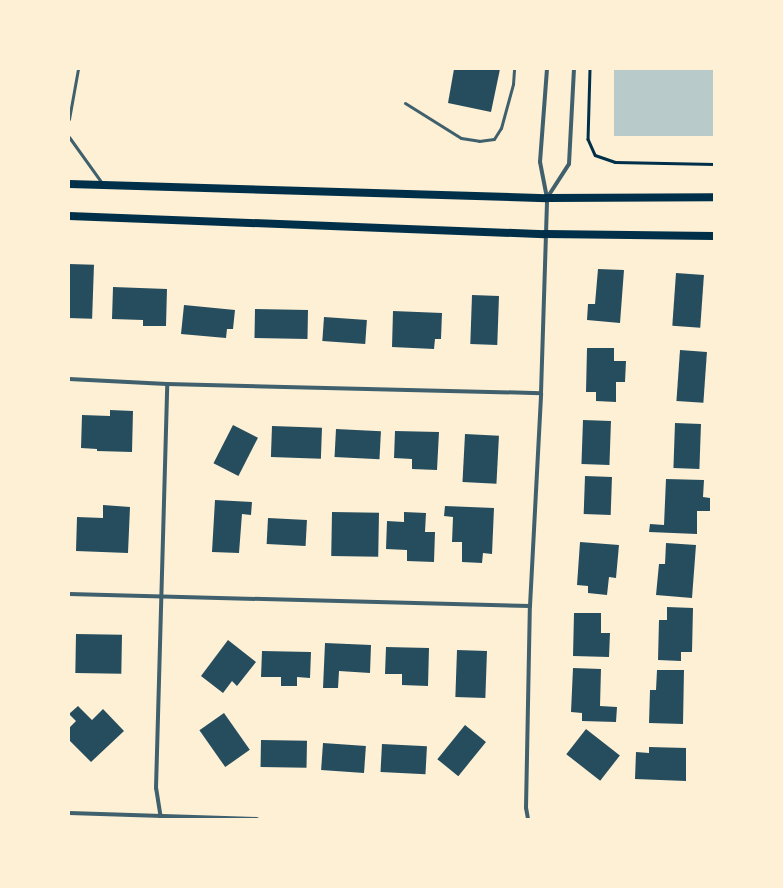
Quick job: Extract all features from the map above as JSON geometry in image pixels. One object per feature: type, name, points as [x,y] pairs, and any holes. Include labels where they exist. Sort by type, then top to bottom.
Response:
[{"type":"main road","points":[[69,184],[547,198],[714,196]]},
{"type":"main road","points":[[69,216],[545,234],[714,236]]},
{"type":"street","points":[[528,819],[526,808],[530,606],[541,393],[547,198],[540,162],[548,69]]},
{"type":"street","points":[[547,198],[568,164],[574,69]]},
{"type":"street","points":[[69,379],[167,384],[541,393]]},
{"type":"street","points":[[161,818],[156,788],[167,384]]},
{"type":"street","points":[[69,594],[530,606]]},
{"type":"street","points":[[69,814],[161,818],[257,819]]},
{"type":"lane","points":[[69,119],[78,69]]},
{"type":"lane","points":[[405,103],[461,138],[479,141],[494,139],[501,128],[513,84],[514,69]]},
{"type":"lane","points":[[69,137],[103,185]]},
{"type":"path","points":[[590,69],[588,139],[595,155],[615,162],[714,164]]},
{"type":"shaded area","points":[[614,69],[714,69],[714,136],[614,136]]},
{"type":"building","points":[[454,69],[500,69],[491,112],[448,103]]},
{"type":"building","points":[[69,264],[94,265],[92,319],[69,318]]},
{"type":"building","points":[[598,269],[624,270],[620,323],[587,320],[588,304],[595,304]]},
{"type":"building","points":[[676,273],[704,275],[700,328],[672,326]]},
{"type":"building","points":[[113,287],[167,289],[166,326],[143,326],[143,320],[112,319]]},
{"type":"building","points":[[472,295],[499,296],[497,345],[470,344]]},
{"type":"building","points":[[184,305],[235,310],[233,329],[227,329],[226,338],[181,334]]},
{"type":"building","points":[[255,309],[308,310],[307,339],[254,338]]},
{"type":"building","points":[[393,311],[442,313],[441,339],[435,339],[434,349],[392,347]]},
{"type":"building","points":[[324,317],[367,320],[365,344],[322,341]]},
{"type":"building","points":[[587,348],[614,348],[614,361],[626,361],[625,382],[616,382],[616,402],[596,401],[596,392],[586,392]]},
{"type":"building","points":[[680,350],[707,352],[703,403],[676,401]]},
{"type":"building","points":[[110,410],[133,411],[132,452],[97,451],[97,449],[81,448],[82,415],[110,416]]},
{"type":"building","points":[[583,420],[611,421],[609,465],[581,464]]},
{"type":"building","points":[[675,423],[701,424],[699,469],[673,468]]},
{"type":"building","points":[[233,425],[258,438],[238,476],[213,463]]},
{"type":"building","points":[[272,426],[322,428],[321,459],[271,457]]},
{"type":"building","points":[[336,429],[381,431],[379,459],[335,457]]},
{"type":"building","points":[[395,431],[439,432],[437,470],[412,469],[412,459],[394,458]]},
{"type":"building","points":[[465,434],[499,436],[496,484],[462,482]]},
{"type":"building","points":[[585,476],[612,477],[611,515],[584,514]]},
{"type":"building","points":[[666,479],[704,480],[703,497],[710,498],[710,511],[697,511],[697,534],[649,532],[650,524],[664,525]]},
{"type":"building","points":[[215,500],[252,502],[251,515],[242,514],[239,553],[212,552]]},
{"type":"building","points":[[103,505],[130,507],[128,553],[76,551],[77,517],[103,518]]},
{"type":"building","points":[[445,506],[494,508],[492,554],[483,553],[482,563],[462,562],[462,542],[452,542],[453,517],[444,516]]},
{"type":"building","points":[[332,512],[379,513],[378,557],[331,556]]},
{"type":"building","points":[[404,512],[426,513],[425,532],[435,532],[434,562],[407,561],[407,550],[386,549],[387,521],[404,522]]},
{"type":"building","points":[[268,518],[307,520],[306,546],[267,544]]},
{"type":"building","points":[[580,542],[619,545],[616,578],[609,577],[607,595],[588,593],[588,586],[577,585]]},
{"type":"building","points":[[666,543],[696,545],[692,598],[656,595],[659,564],[665,564]]},
{"type":"building","points":[[667,607],[693,608],[692,652],[681,652],[681,661],[658,660],[659,620],[667,620]]},
{"type":"building","points":[[574,613],[601,613],[601,633],[610,633],[609,657],[573,656]]},
{"type":"building","points":[[76,634],[122,635],[121,674],[75,673]]},
{"type":"building","points":[[228,640],[256,662],[237,686],[232,681],[223,693],[201,676]]},
{"type":"building","points":[[325,643],[371,645],[370,673],[339,671],[338,688],[323,688]]},
{"type":"building","points":[[386,647],[429,648],[428,686],[402,685],[402,674],[385,674]]},
{"type":"building","points":[[457,650],[487,651],[485,698],[455,697]]},
{"type":"building","points":[[262,651],[311,652],[310,678],[297,677],[297,686],[281,686],[281,677],[261,677]]},
{"type":"building","points":[[573,668],[601,669],[600,706],[617,707],[616,722],[582,721],[582,713],[571,712]]},
{"type":"building","points":[[657,670],[684,670],[683,724],[649,723],[650,690],[656,690]]},
{"type":"building","points":[[78,706],[92,720],[103,709],[124,731],[91,762],[69,740],[69,728],[76,721],[69,714]]},
{"type":"building","points":[[224,713],[250,750],[225,767],[199,730]]},
{"type":"building","points":[[465,725],[486,742],[458,776],[437,759]]},
{"type":"building","points":[[586,729],[620,755],[600,781],[566,754]]},
{"type":"building","points":[[261,740],[307,741],[307,768],[261,767]]},
{"type":"building","points":[[323,743],[366,746],[364,773],[321,770]]},
{"type":"building","points":[[382,744],[427,746],[425,774],[381,772]]},
{"type":"building","points":[[649,747],[686,748],[686,781],[635,779],[636,752],[649,753]]}]
